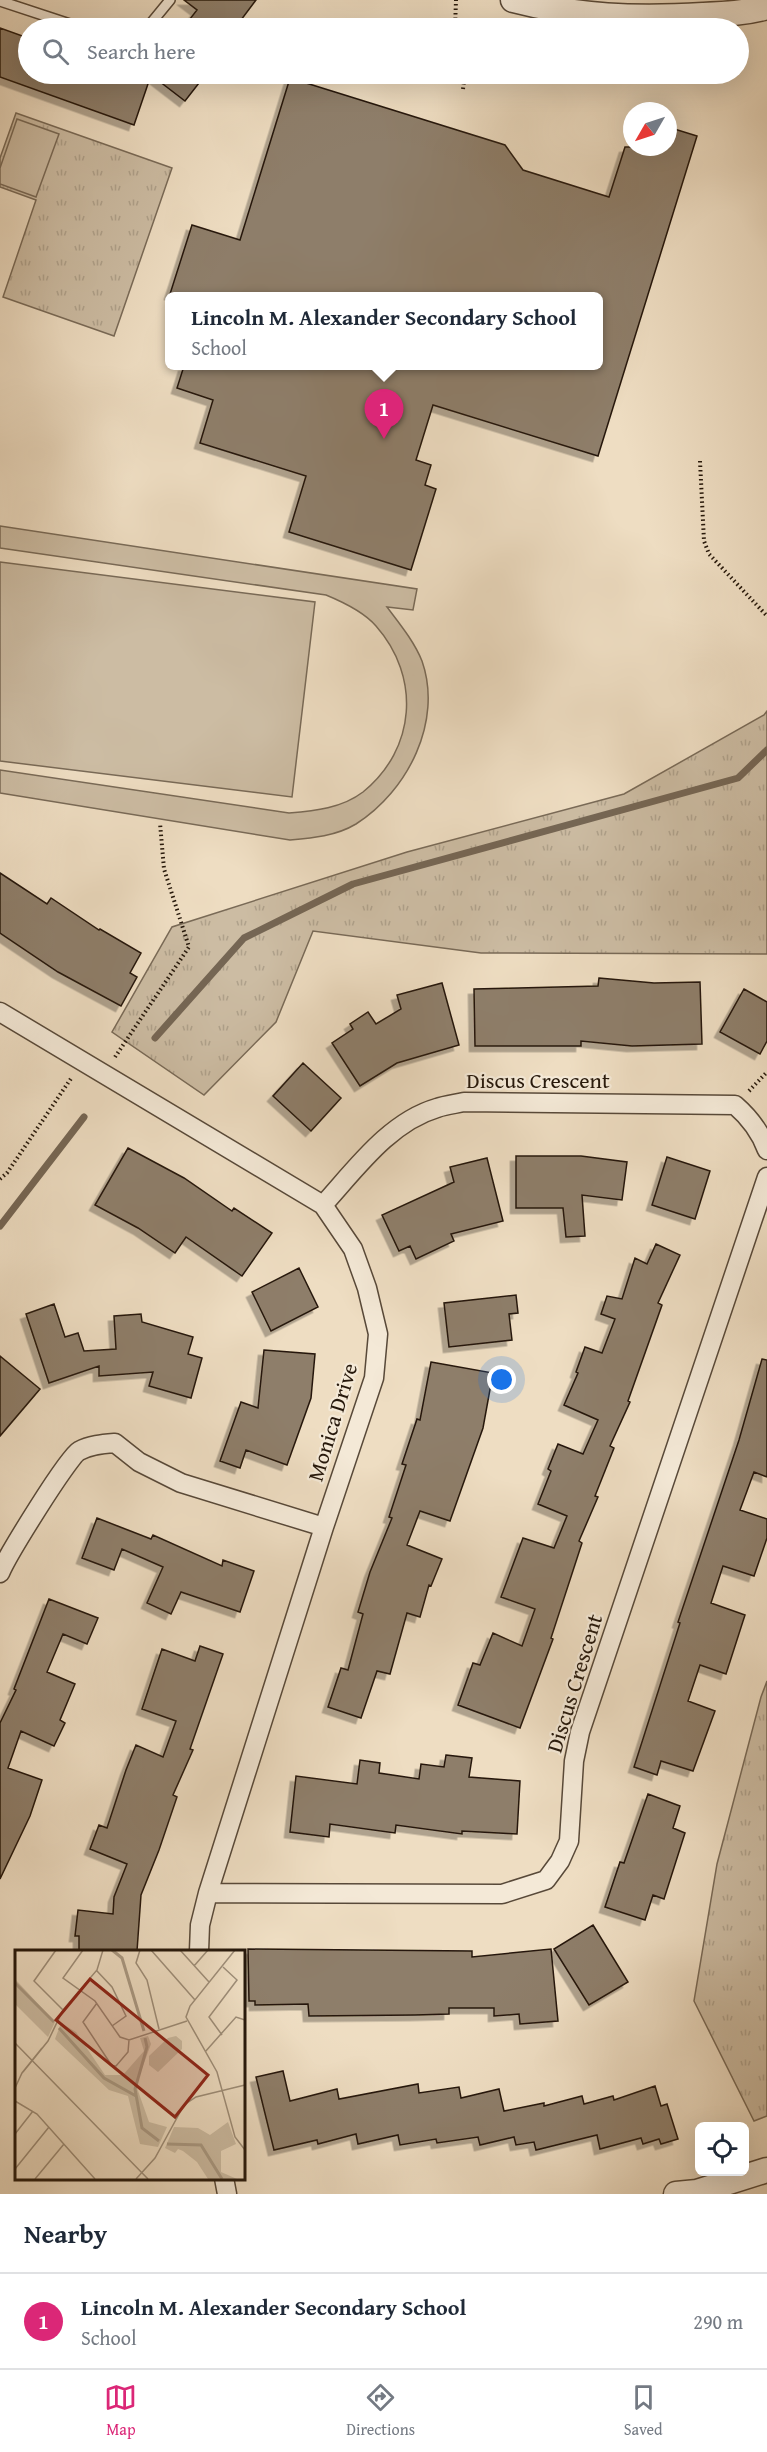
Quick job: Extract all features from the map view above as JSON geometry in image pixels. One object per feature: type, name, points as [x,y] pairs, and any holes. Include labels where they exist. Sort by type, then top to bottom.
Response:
[{"type":"street","points":[[513,0],[554,11],[615,17],[658,18],[750,12],[767,7]]},
{"type":"street","name":"Monica Drive","points":[[0,1012],[323,1205],[353,1249],[367,1288],[378,1334],[375,1378],[324,1527],[208,1893],[200,1925],[199,1950]]},
{"type":"street","name":"Discus Crescent","points":[[323,1205],[385,1140],[408,1121],[435,1108],[464,1102],[735,1106]]},
{"type":"street","points":[[735,1106],[747,1116],[761,1134],[767,1150]]},
{"type":"street","name":"Discus Crescent","points":[[208,1893],[502,1894],[546,1880],[560,1861],[570,1841],[574,1761],[580,1732],[767,1177]]},
{"type":"street","points":[[0,1573],[11,1550],[77,1452],[96,1445],[115,1443],[139,1462],[181,1483],[324,1527]]},
{"type":"street","points":[[675,2194],[697,2192],[767,2170]]},
{"type":"street","points":[[224,2179],[227,2194]]},
{"type":"lane","points":[[155,18],[170,0]]},
{"type":"lane","points":[[0,1],[52,18]]},
{"type":"path","points":[[455,18],[456,0]]},
{"type":"path","points":[[463,89],[464,84]]},
{"type":"path","points":[[700,461],[704,541],[709,554],[767,616]]},
{"type":"path","points":[[0,1179],[7,1173],[61,1096],[81,1061],[116,1057],[189,947],[164,869],[160,823]]},
{"type":"path","points":[[735,1106],[767,1072]]},
{"type":"green space","points":[[16,113],[172,168],[114,336],[3,297],[36,200],[0,187],[0,158]]},
{"type":"green space","points":[[17,119],[59,134],[36,197],[0,184],[0,168]]},
{"type":"green space","points":[[0,526],[417,589],[413,610],[387,607],[419,654],[427,684],[428,707],[424,730],[405,774],[375,810],[356,824],[332,834],[290,840],[0,793],[0,770],[289,813],[318,810],[355,797],[381,775],[394,755],[402,734],[406,712],[406,690],[391,646],[376,626],[359,612],[326,595],[0,548]]},
{"type":"green space","points":[[0,562],[315,602],[292,797],[0,761]]},
{"type":"green space","points":[[767,711],[767,954],[481,953],[313,931],[276,1022],[204,1095],[112,1032],[172,927],[407,852],[624,794],[764,715]]},
{"type":"green space","points":[[767,1681],[767,2116],[754,2121],[694,2001],[717,1864]]},
{"type":"building","points":[[184,0],[256,0],[242,18],[191,18],[197,10]]},
{"type":"building","points":[[0,28],[18,34],[18,83],[0,77]]},
{"type":"building","points":[[20,84],[148,84],[134,125]]},
{"type":"building","points":[[163,84],[198,84],[185,101]]},
{"type":"building","points":[[288,84],[309,84],[505,145],[523,170],[609,197],[623,153],[623,156],[677,156],[677,130],[697,136],[598,456],[433,405],[416,460],[431,465],[425,485],[436,489],[411,570],[289,532],[306,476],[200,443],[213,400],[177,388],[183,370],[603,370],[603,292],[171,292],[192,225],[240,240]]},
{"type":"building","points":[[0,873],[47,904],[51,898],[99,930],[141,953],[130,973],[137,977],[121,1006],[58,972],[0,933]]},
{"type":"building","points":[[599,978],[654,983],[700,982],[702,1044],[632,1046],[581,1041],[581,1046],[475,1046],[474,989],[598,986]]},
{"type":"building","points":[[442,983],[459,1045],[397,1063],[360,1086],[332,1043],[353,1029],[350,1024],[368,1012],[376,1024],[401,1009],[397,995]]},
{"type":"building","points":[[744,989],[767,1002],[767,1041],[760,1054],[720,1032]]},
{"type":"building","points":[[303,1063],[341,1098],[311,1131],[273,1096]]},
{"type":"building","points":[[128,1148],[184,1178],[232,1211],[234,1208],[272,1233],[242,1276],[186,1237],[175,1253],[138,1228],[95,1205]]},
{"type":"building","points":[[516,1156],[581,1156],[627,1162],[622,1200],[582,1195],[585,1236],[566,1237],[563,1208],[516,1208]]},
{"type":"building","points":[[667,1157],[710,1171],[695,1219],[652,1205]]},
{"type":"building","points":[[487,1158],[503,1221],[451,1234],[454,1241],[416,1259],[410,1246],[399,1251],[382,1215],[454,1182],[450,1167]]},
{"type":"building","points":[[656,1244],[680,1255],[658,1303],[662,1305],[628,1401],[630,1402],[610,1446],[614,1448],[595,1496],[598,1497],[579,1541],[582,1543],[551,1638],[553,1639],[520,1728],[458,1705],[473,1663],[480,1665],[493,1633],[522,1646],[535,1609],[501,1597],[523,1538],[554,1548],[567,1516],[538,1504],[551,1471],[548,1469],[558,1444],[583,1454],[598,1420],[564,1405],[578,1373],[576,1372],[585,1347],[602,1353],[615,1319],[601,1314],[607,1296],[622,1299],[635,1258],[647,1264]]},
{"type":"building","points":[[299,1268],[318,1307],[271,1331],[252,1292]]},
{"type":"building","points":[[516,1295],[518,1313],[509,1314],[512,1340],[449,1347],[444,1303]]},
{"type":"building","points":[[54,1304],[65,1337],[78,1333],[84,1351],[116,1349],[114,1316],[141,1314],[142,1322],[193,1337],[188,1354],[202,1358],[191,1398],[149,1386],[153,1372],[99,1376],[99,1366],[49,1383],[26,1314]]},
{"type":"building","points":[[264,1350],[315,1354],[311,1398],[287,1465],[246,1450],[240,1468],[220,1461],[241,1402],[258,1408]]},
{"type":"building","points":[[0,1356],[40,1389],[0,1436]]},
{"type":"building","points":[[762,1359],[767,1360],[767,1477],[754,1472],[740,1510],[767,1519],[767,1538],[754,1576],[723,1566],[711,1603],[745,1615],[726,1674],[700,1665],[688,1701],[715,1711],[693,1771],[661,1761],[657,1775],[634,1767],[680,1623],[678,1622],[739,1440]]},
{"type":"building","points":[[431,1362],[493,1373],[483,1428],[450,1521],[420,1511],[407,1545],[442,1559],[431,1586],[429,1585],[420,1617],[407,1613],[390,1674],[377,1671],[361,1718],[328,1707],[341,1668],[348,1670],[363,1614],[358,1612],[370,1572],[392,1518],[389,1517],[406,1465],[402,1464],[417,1419],[420,1420]]},
{"type":"building","points":[[97,1518],[151,1539],[153,1535],[222,1566],[223,1560],[254,1571],[240,1612],[181,1592],[171,1614],[147,1603],[163,1567],[122,1549],[114,1570],[82,1558]]},
{"type":"building","points":[[49,1599],[98,1618],[87,1644],[63,1634],[47,1672],[75,1684],[60,1720],[65,1723],[54,1746],[21,1731],[8,1768],[42,1780],[30,1816],[0,1879],[0,1723],[16,1690],[14,1689]]},
{"type":"building","points":[[200,1646],[223,1654],[190,1749],[193,1750],[173,1795],[177,1797],[159,1850],[141,1895],[137,1950],[79,1950],[79,1936],[75,1936],[78,1910],[113,1914],[114,1897],[127,1864],[90,1849],[99,1825],[107,1828],[136,1745],[163,1757],[176,1721],[142,1709],[162,1649],[195,1661]]},
{"type":"building","points":[[446,1755],[472,1758],[469,1777],[520,1781],[517,1834],[462,1831],[462,1834],[396,1825],[395,1833],[330,1824],[329,1837],[290,1832],[296,1776],[357,1784],[360,1760],[380,1763],[379,1773],[419,1779],[421,1764],[444,1767]]},
{"type":"building","points":[[648,1794],[680,1806],[673,1828],[685,1833],[664,1899],[653,1895],[645,1920],[605,1907],[620,1862],[624,1863]]},
{"type":"building","points":[[593,1925],[628,1982],[589,2005],[554,1949]]},
{"type":"building","points":[[248,1949],[472,1951],[472,1957],[551,1949],[558,2021],[520,2024],[519,2014],[494,2016],[494,2008],[449,2008],[449,2014],[309,2016],[308,2004],[255,2005],[255,2001],[249,2001]]},
{"type":"building","points":[[283,2071],[290,2101],[337,2089],[339,2099],[418,2084],[419,2093],[459,2087],[461,2098],[499,2089],[504,2111],[544,2103],[544,2106],[582,2096],[584,2104],[613,2096],[614,2100],[655,2086],[661,2106],[667,2104],[678,2139],[661,2144],[659,2139],[643,2144],[641,2138],[600,2149],[597,2135],[536,2150],[534,2142],[516,2145],[514,2137],[480,2145],[478,2137],[437,2143],[436,2139],[400,2145],[398,2135],[358,2144],[356,2134],[318,2144],[317,2140],[274,2150],[256,2077]]},
{"type":"waterway","points":[[155,1038],[244,938],[353,884],[738,778],[767,750]]},
{"type":"waterway","points":[[0,1226],[84,1117]]},
{"type":"place","name":"Lincoln M. Alexander Secondary School","points":[[384,439]]}]
